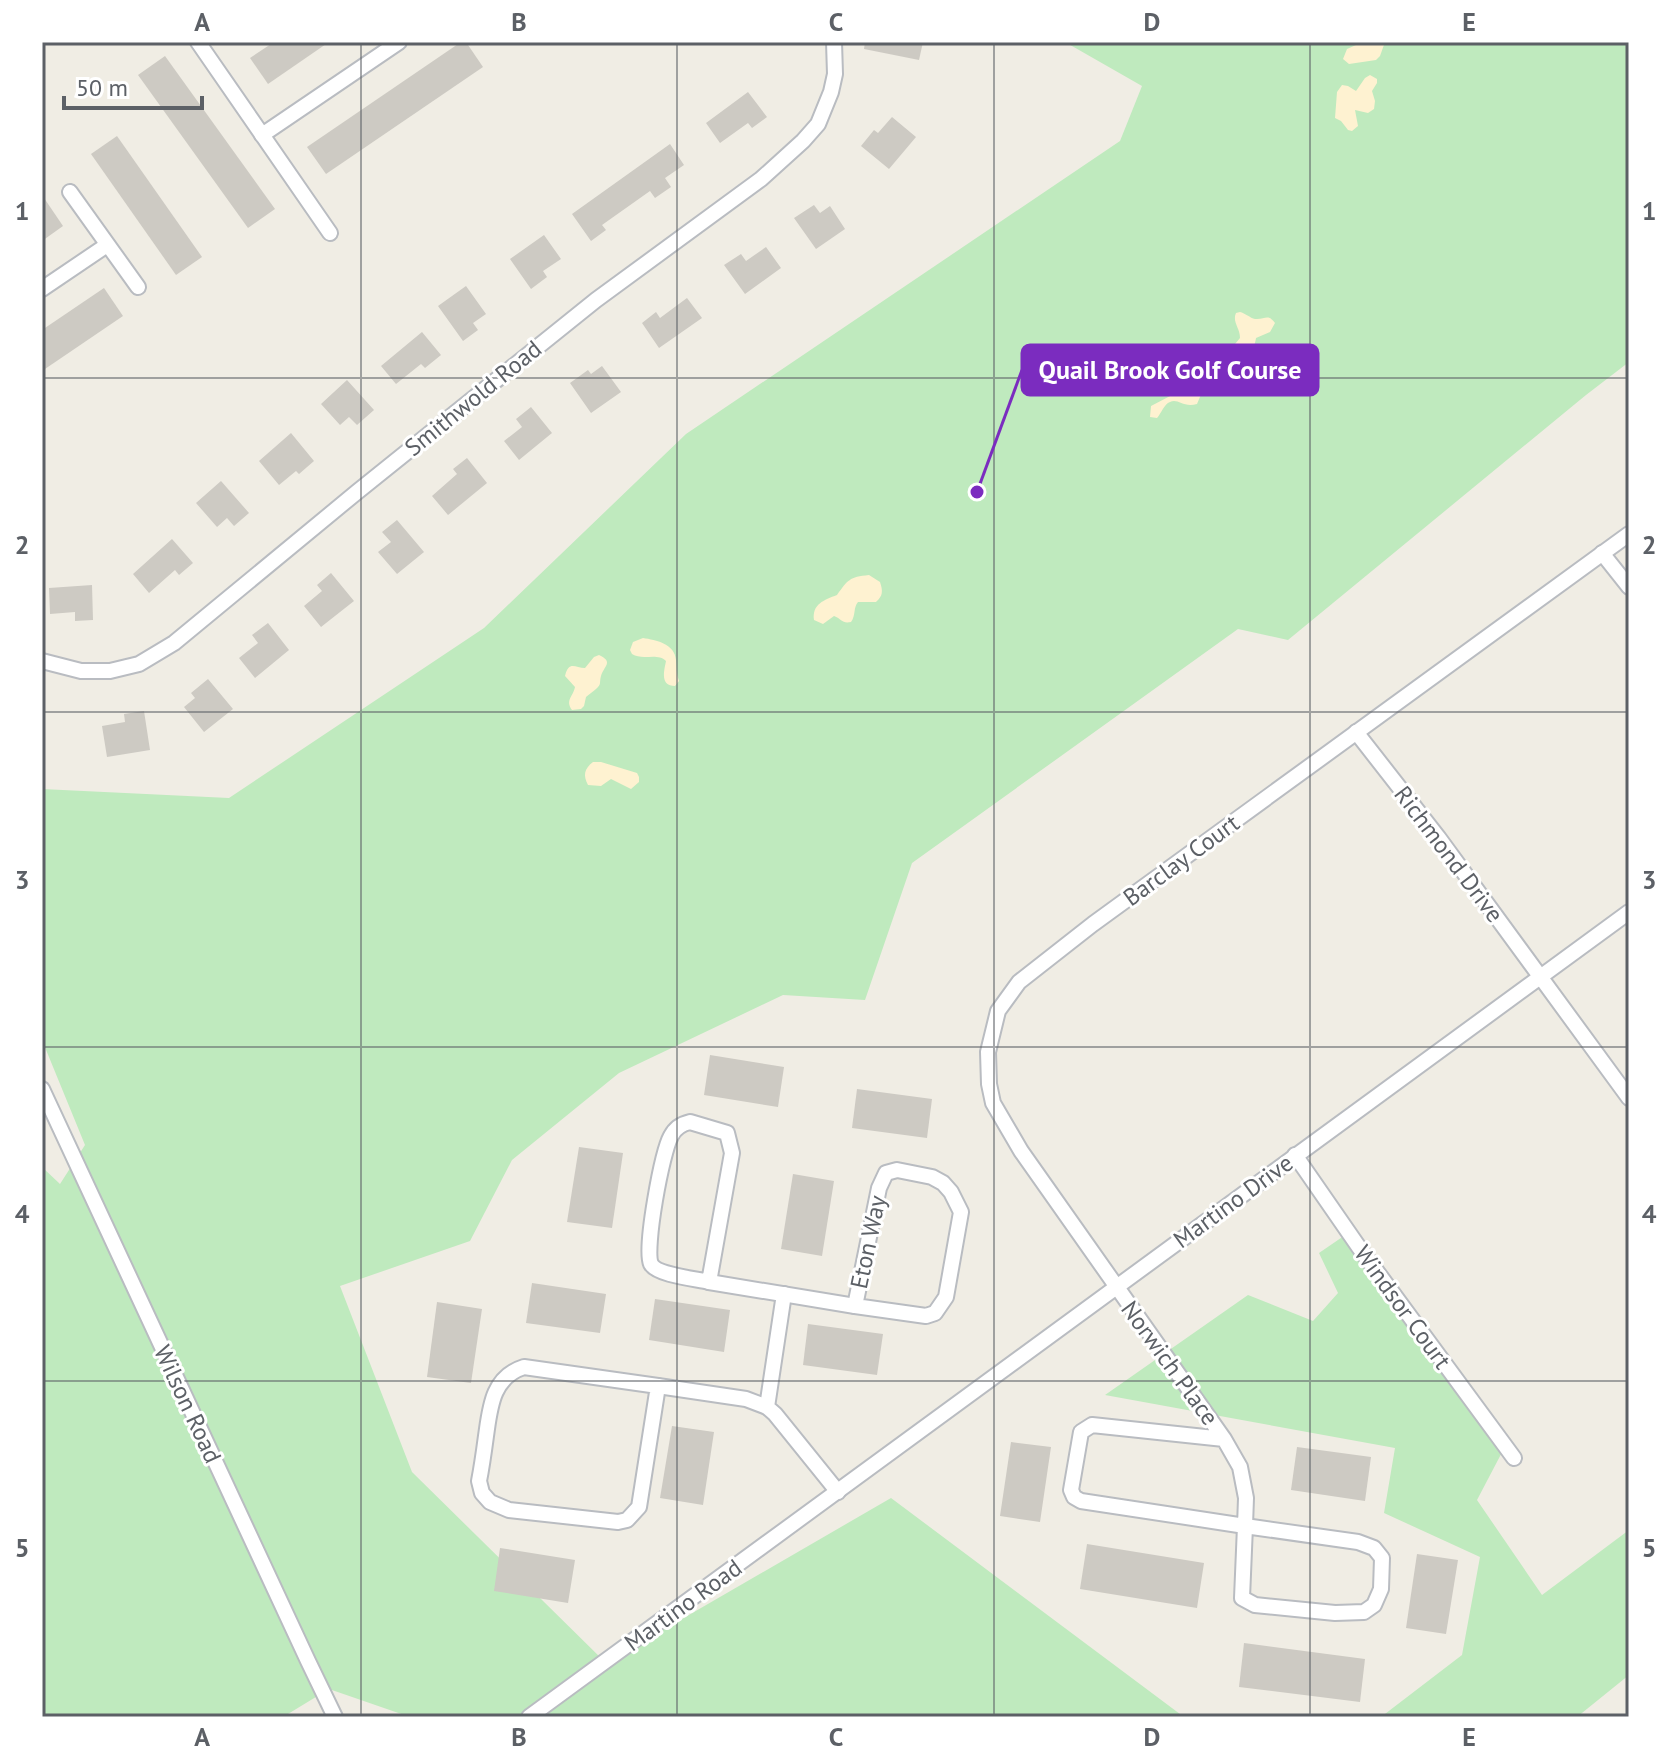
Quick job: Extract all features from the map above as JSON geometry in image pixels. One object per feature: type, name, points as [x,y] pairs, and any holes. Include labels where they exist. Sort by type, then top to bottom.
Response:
[{"type":"street","points":[[198,42],[330,233]]},
{"type":"street","points":[[262,135],[399,42]]},
{"type":"street","name":"Smithwold Road","points":[[42,661],[81,671],[110,671],[139,664],[174,643],[596,300],[761,179],[803,141],[818,124],[831,92],[835,74],[834,42]]},
{"type":"street","points":[[70,192],[138,287]]},
{"type":"street","points":[[42,289],[107,245]]},
{"type":"street","name":"Barclay Court","points":[[1116,1288],[1021,1151],[993,1103],[988,1052],[998,1011],[1019,982],[1093,924],[1629,534]]},
{"type":"street","points":[[1602,553],[1629,587]]},
{"type":"street","name":"Richmond Drive","points":[[1356,732],[1438,837],[1629,1098]]},
{"type":"street","name":"Martino Drive","points":[[838,1492],[1629,912]]},
{"type":"street","name":"Wilson Road","points":[[42,1089],[335,1717]]},
{"type":"street","name":"Eton Way","points":[[709,1282],[732,1153],[727,1133],[690,1122],[680,1125],[670,1137],[662,1166],[649,1244],[651,1264],[658,1271],[709,1282],[855,1306],[926,1316],[935,1313],[946,1297],[961,1212],[943,1183],[932,1177],[897,1170],[886,1173],[879,1188],[855,1306]]},
{"type":"street","name":"Windsor Court","points":[[1295,1155],[1514,1458]]},
{"type":"street","name":"Norwich Place","points":[[1116,1288],[1191,1390],[1224,1439],[1240,1467],[1246,1498],[1245,1526],[1242,1598],[1255,1605],[1335,1613],[1364,1612],[1374,1605],[1381,1589],[1382,1558],[1374,1548],[1358,1542],[1245,1526],[1081,1501],[1074,1497],[1071,1490],[1081,1432],[1092,1425],[1224,1439]]},
{"type":"street","points":[[767,1407],[784,1294]]},
{"type":"street","points":[[658,1386],[639,1507],[627,1520],[618,1522],[509,1510],[490,1502],[482,1493],[479,1481],[491,1399],[504,1378],[524,1367],[658,1386],[746,1399],[767,1407],[838,1492]]},
{"type":"street","name":"Martino Road","points":[[529,1717],[838,1492]]},
{"type":"green space","points":[[1065,42],[1629,42],[1629,362],[1288,640],[1238,629],[912,863],[865,1000],[783,995],[619,1073],[512,1160],[470,1241],[340,1286],[412,1472],[606,1663],[891,1498],[1184,1717],[410,1717],[329,1689],[283,1717],[42,1717],[42,1167],[60,1184],[85,1145],[42,1040],[42,789],[229,798],[484,628],[686,434],[1120,141],[1142,86]]},
{"type":"green space","points":[[1354,1229],[1509,1439],[1477,1500],[1542,1595],[1629,1530],[1629,1675],[1577,1717],[1381,1717],[1462,1655],[1480,1557],[1384,1513],[1395,1448],[1105,1395],[1248,1295],[1313,1321],[1338,1293],[1319,1253]]},
{"type":"sand","points":[[1358,42],[1385,42],[1376,60],[1349,64],[1343,59],[1347,49]]},
{"type":"sand","points":[[1370,75],[1377,79],[1372,91],[1374,109],[1368,113],[1355,110],[1358,126],[1352,131],[1348,130],[1335,118],[1337,92],[1342,85],[1356,91]]},
{"type":"sand","points":[[1236,313],[1255,319],[1268,318],[1275,323],[1270,332],[1256,338],[1249,358],[1236,369],[1227,357],[1240,338],[1235,319]]},
{"type":"sand","points":[[1187,383],[1196,384],[1201,389],[1197,404],[1173,401],[1157,418],[1150,417],[1151,406]]},
{"type":"sand","points":[[869,575],[881,585],[881,595],[876,602],[858,602],[851,622],[834,616],[823,624],[814,620],[820,603],[837,595],[850,580]]},
{"type":"sand","points":[[643,638],[659,642],[672,650],[679,681],[675,686],[665,681],[666,661],[662,658],[632,654],[633,642]]},
{"type":"sand","points":[[599,655],[607,662],[600,685],[586,697],[581,709],[572,710],[569,701],[575,687],[565,676],[568,668],[585,668]]},
{"type":"sand","points":[[593,762],[637,773],[639,782],[631,789],[611,779],[601,786],[588,785],[585,772]]},
{"type":"building","points":[[274,42],[329,42],[268,84],[250,58]]},
{"type":"building","points":[[461,42],[466,42],[483,67],[326,174],[307,147]]},
{"type":"building","points":[[865,42],[923,42],[919,60],[864,49]]},
{"type":"building","points":[[165,56],[275,209],[248,228],[138,75]]},
{"type":"building","points":[[748,92],[767,117],[752,128],[748,123],[720,143],[706,123]]},
{"type":"building","points":[[892,117],[916,137],[889,169],[861,146],[874,130],[878,133]]},
{"type":"building","points":[[117,136],[202,257],[176,275],[91,154]]},
{"type":"building","points":[[670,144],[684,165],[665,178],[671,187],[655,198],[650,191],[602,225],[606,230],[591,241],[572,214]]},
{"type":"building","points":[[42,195],[63,226],[42,241]]},
{"type":"building","points":[[814,205],[820,213],[830,206],[845,229],[816,249],[794,218]]},
{"type":"building","points":[[544,235],[561,259],[543,271],[547,277],[531,289],[510,259]]},
{"type":"building","points":[[766,247],[781,268],[745,294],[724,265],[741,254],[746,261]]},
{"type":"building","points":[[466,286],[486,314],[473,323],[478,330],[463,341],[438,306]]},
{"type":"building","points":[[104,288],[123,316],[42,371],[42,330]]},
{"type":"building","points":[[687,298],[702,318],[659,348],[642,323],[656,312],[660,318]]},
{"type":"building","points":[[422,332],[441,355],[425,368],[421,364],[396,384],[381,366]]},
{"type":"building","points":[[602,366],[621,392],[591,413],[570,383],[588,370],[591,374]]},
{"type":"building","points":[[347,380],[374,410],[357,425],[349,417],[340,425],[321,404]]},
{"type":"building","points":[[531,407],[552,433],[519,460],[504,441],[522,427],[516,419]]},
{"type":"building","points":[[291,433],[314,461],[279,485],[259,461]]},
{"type":"building","points":[[467,458],[487,483],[448,515],[432,496],[457,474],[453,469]]},
{"type":"building","points":[[221,481],[249,513],[234,526],[227,518],[217,527],[196,503]]},
{"type":"building","points":[[397,520],[424,552],[397,574],[378,552],[391,542],[382,532]]},
{"type":"building","points":[[172,539],[193,563],[179,575],[175,570],[149,593],[133,574]]},
{"type":"building","points":[[331,573],[354,601],[321,627],[304,606],[322,591],[317,585]]},
{"type":"building","points":[[92,585],[93,620],[75,621],[75,612],[50,614],[49,588]]},
{"type":"building","points":[[268,623],[289,650],[255,678],[239,658],[258,643],[252,635]]},
{"type":"building","points":[[208,679],[233,709],[204,732],[184,707],[195,698],[191,693]]},
{"type":"building","points":[[144,711],[150,750],[107,757],[102,726],[125,722],[124,714]]},
{"type":"building","points":[[710,1055],[784,1067],[778,1107],[704,1095]]},
{"type":"building","points":[[857,1089],[932,1099],[927,1138],[852,1128]]},
{"type":"building","points":[[579,1147],[623,1153],[612,1228],[567,1222]]},
{"type":"building","points":[[793,1174],[834,1181],[822,1256],[781,1249]]},
{"type":"building","points":[[532,1283],[606,1294],[600,1333],[526,1323]]},
{"type":"building","points":[[655,1299],[730,1310],[724,1352],[649,1340]]},
{"type":"building","points":[[437,1302],[482,1309],[471,1383],[427,1377]]},
{"type":"building","points":[[808,1324],[883,1334],[877,1375],[803,1365]]},
{"type":"building","points":[[672,1426],[714,1432],[703,1505],[660,1498]]},
{"type":"building","points":[[1011,1442],[1051,1447],[1040,1522],[1000,1516]]},
{"type":"building","points":[[1297,1447],[1371,1457],[1365,1501],[1291,1490]]},
{"type":"building","points":[[1087,1544],[1204,1563],[1197,1608],[1080,1589]]},
{"type":"building","points":[[500,1548],[575,1560],[568,1603],[494,1591]]},
{"type":"building","points":[[1417,1554],[1458,1560],[1446,1634],[1406,1628]]},
{"type":"building","points":[[1244,1643],[1365,1659],[1360,1702],[1239,1687]]},
{"type":"place","name":"Quail Brook Golf Course","points":[[977,492]]}]
